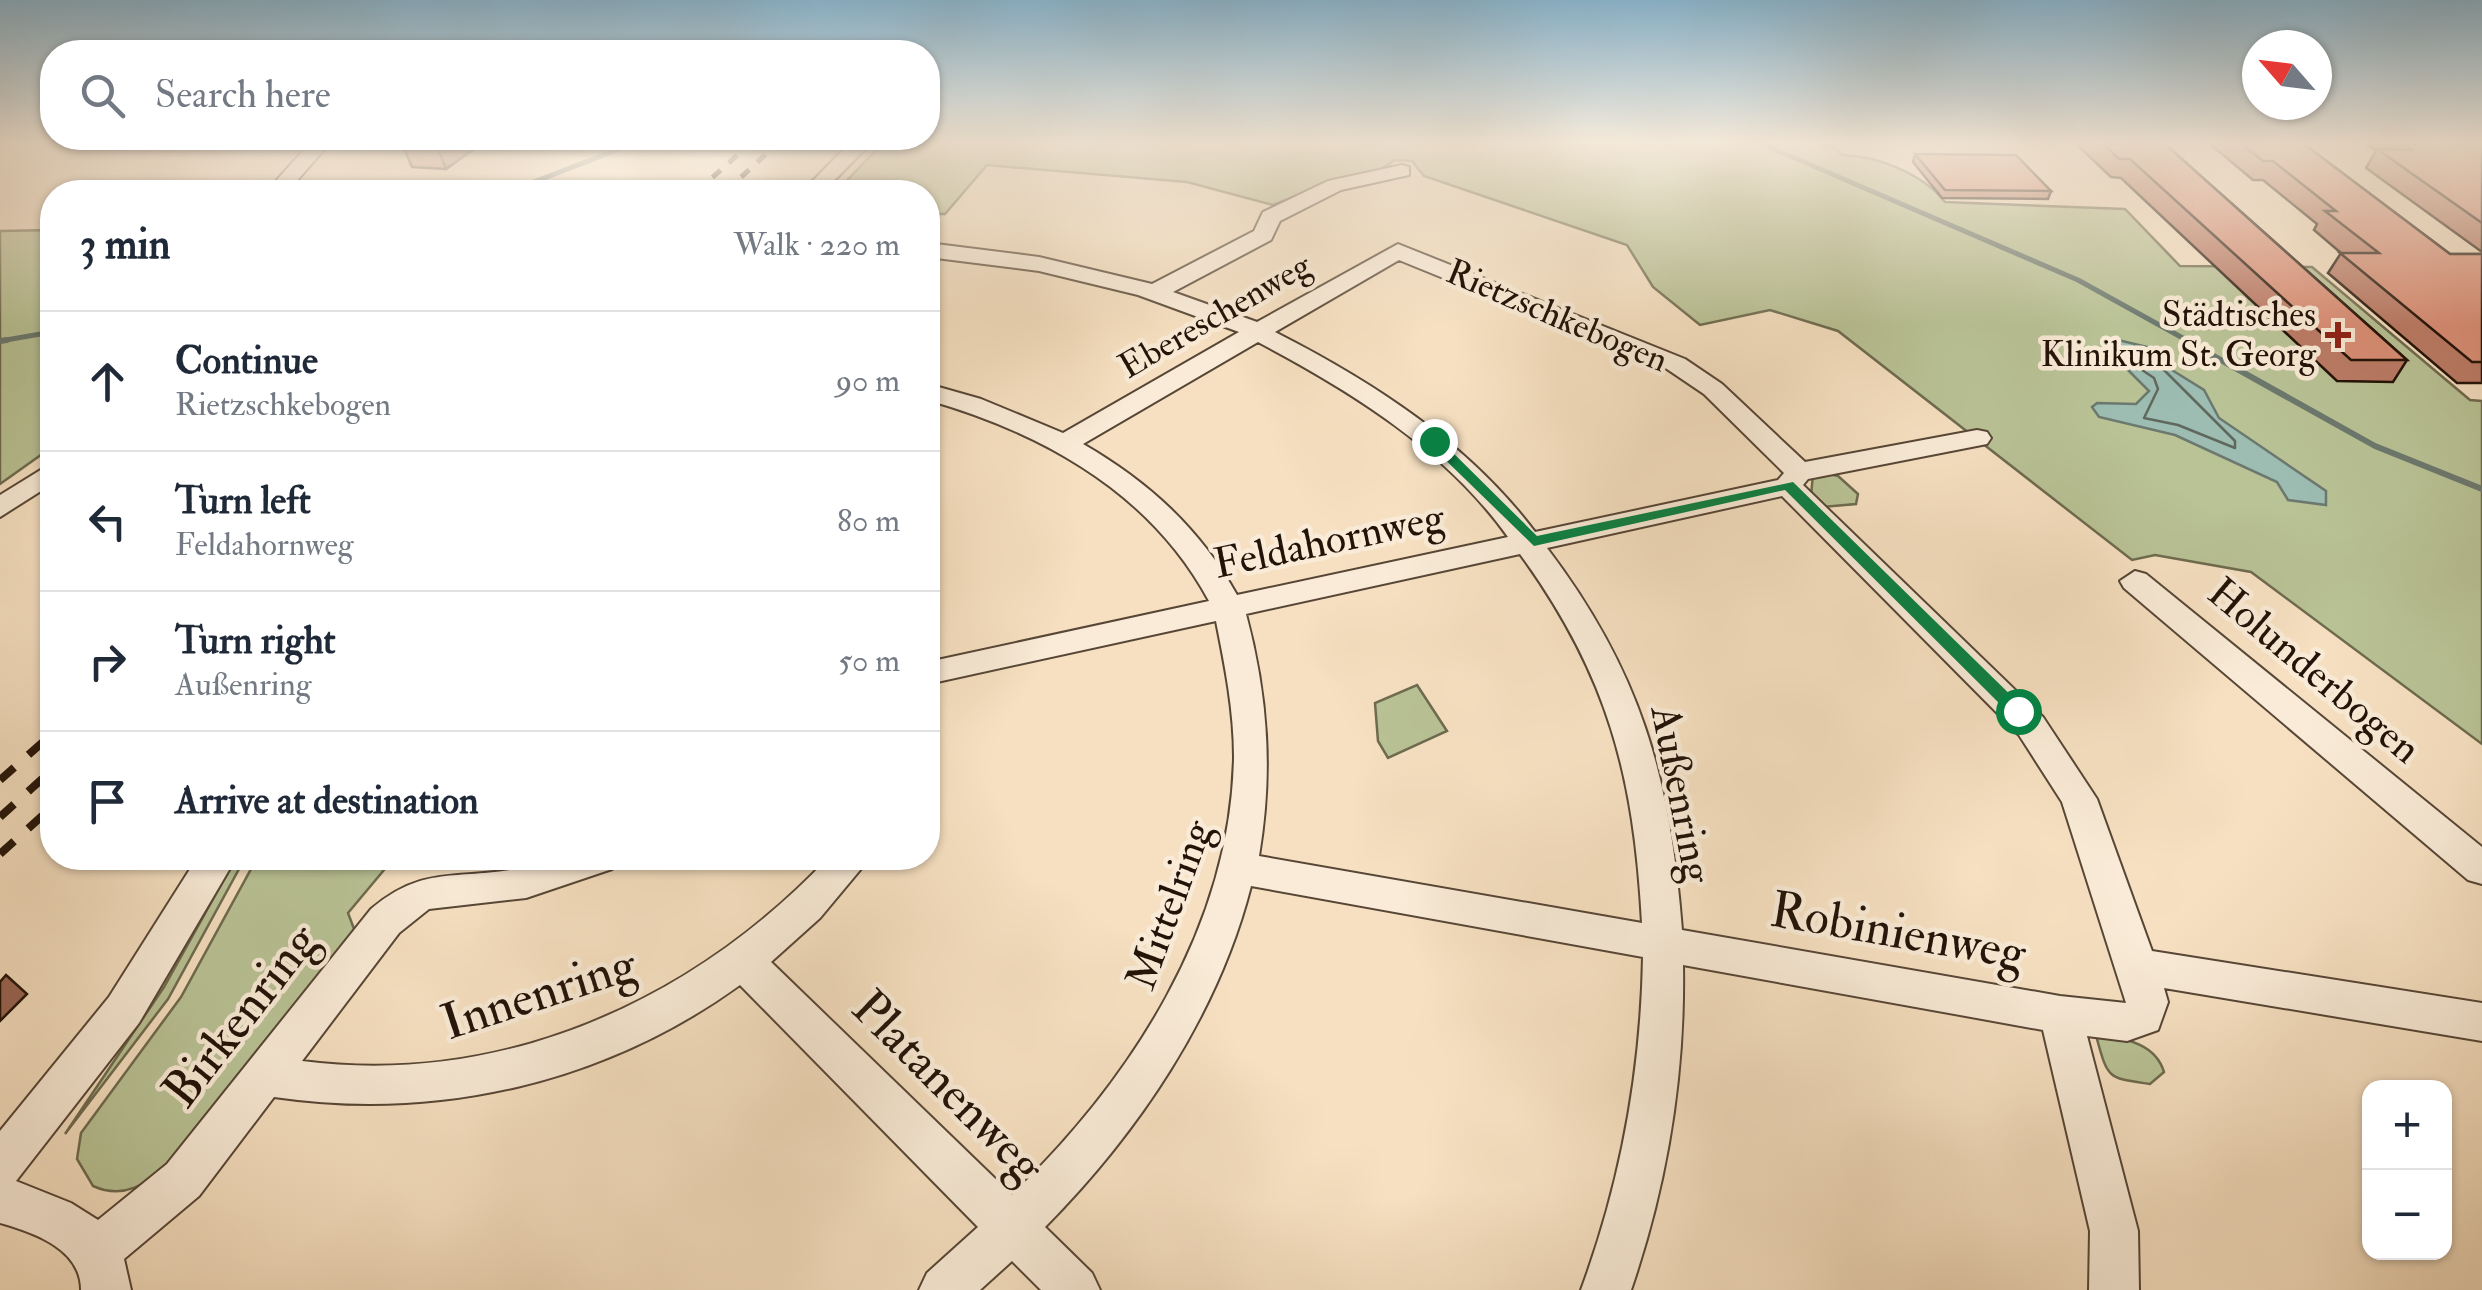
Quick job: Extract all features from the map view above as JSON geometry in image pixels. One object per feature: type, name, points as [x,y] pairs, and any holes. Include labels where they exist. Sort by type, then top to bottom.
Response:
[{"type":"street","points":[[1155,292],[1262,236],[1271,217],[1296,204]]},
{"type":"street","name":"Außenring","points":[[940,251],[1022,260],[1155,292],[1258,333],[1342,374],[1403,416],[1461,466],[1534,542],[1576,607],[1624,706],[1652,826],[1664,944],[1664,1011],[1650,1128],[1606,1290]]},
{"type":"street","name":"Ebereschenweg","points":[[1068,442],[1398,251]]},
{"type":"street","name":"Rietzschkebogen","points":[[1398,251],[1676,364],[1713,390],[2031,726],[2079,799],[2137,966]]},
{"type":"street","name":"Mittelring","points":[[940,396],[1012,418],[1068,442],[1156,509],[1191,548],[1226,605],[1253,730],[1249,818],[1238,868],[1198,976],[1162,1044],[1096,1138],[1013,1229],[944,1290]]},
{"type":"street","name":"Feldahornweg","points":[[940,669],[1534,542],[1977,438]]},
{"type":"street","points":[[0,508],[40,480]]},
{"type":"street","name":"Holunderbogen","points":[[2135,580],[2482,869]]},
{"type":"street","name":"Robinienweg","points":[[1238,868],[2060,1015],[2128,1022],[2143,1017],[2148,1002],[2137,966]]},
{"type":"street","points":[[0,1166],[124,1010],[210,870]]},
{"type":"street","name":"Birkenring","points":[[103,1270],[183,1180],[385,921],[409,898],[438,887],[504,887],[568,870]]},
{"type":"street","name":"Innenring","points":[[264,1076],[390,1087],[510,1070],[586,1046],[657,1015],[745,963],[789,925],[840,870]]},
{"type":"street","name":"Platanenweg","points":[[745,963],[1075,1290]]},
{"type":"street","points":[[2137,966],[2482,1022]]},
{"type":"street","points":[[2060,1015],[2114,1230],[2114,1290]]},
{"type":"street","points":[[0,1200],[62,1226],[103,1270]]},
{"type":"green space","points":[[940,204],[953,204],[940,214]]},
{"type":"green space","points":[[1507,204],[2002,204],[2125,209],[2180,266],[2312,267],[2470,400],[2482,401],[2482,744],[2251,572],[2155,555],[2132,560],[1838,331],[1770,310],[1700,325],[1653,287],[1627,245]]},
{"type":"green space","points":[[40,230],[40,456],[0,484],[0,231]]},
{"type":"green space","points":[[1813,474],[1838,476],[1858,494],[1856,504],[1822,507],[1811,496]]},
{"type":"green space","points":[[1417,685],[1447,731],[1388,758],[1378,741],[1375,703]]},
{"type":"green space","points":[[229,870],[238,870],[168,999],[65,1134],[164,987]]},
{"type":"green space","points":[[250,870],[384,870],[348,913],[356,934],[172,1162],[136,1187],[116,1191],[93,1186],[77,1159],[81,1133],[181,997]]},
{"type":"green space","points":[[2103,1035],[2148,1049],[2164,1072],[2150,1084],[2112,1075],[2097,1039]]},
{"type":"water","points":[[2118,340],[2160,350],[2167,367],[2204,390],[2219,418],[2326,491],[2326,505],[2288,500],[2277,482],[2175,435],[2099,417],[2092,407],[2097,403],[2136,404],[2149,391],[2107,349],[2106,345]]},
{"type":"building","points":[[2180,204],[2232,204],[2407,360],[2351,360]]},
{"type":"building","points":[[2327,204],[2384,204],[2450,254],[2482,254],[2482,362],[2472,362],[2340,253],[2379,253],[2325,211],[2336,211]]},
{"type":"building","points":[[2455,204],[2482,204],[2482,223]]},
{"type":"waterway","points":[[1902,204],[2078,280],[2190,342]]},
{"type":"waterway","points":[[7,340],[0,341],[40,334]]},
{"type":"waterway","points":[[2185,340],[2375,446],[2482,489]]},
{"type":"railway","points":[[0,780],[40,745]]},
{"type":"railway","points":[[0,817],[40,781]]},
{"type":"railway","points":[[0,854],[40,818]]},
{"type":"place","name":"Städtisches Klinikum St. Georg","points":[[2338,335]]},
{"type":"route","points":[[1434,441],[1534,542],[1788,486],[2018,711]]}]
